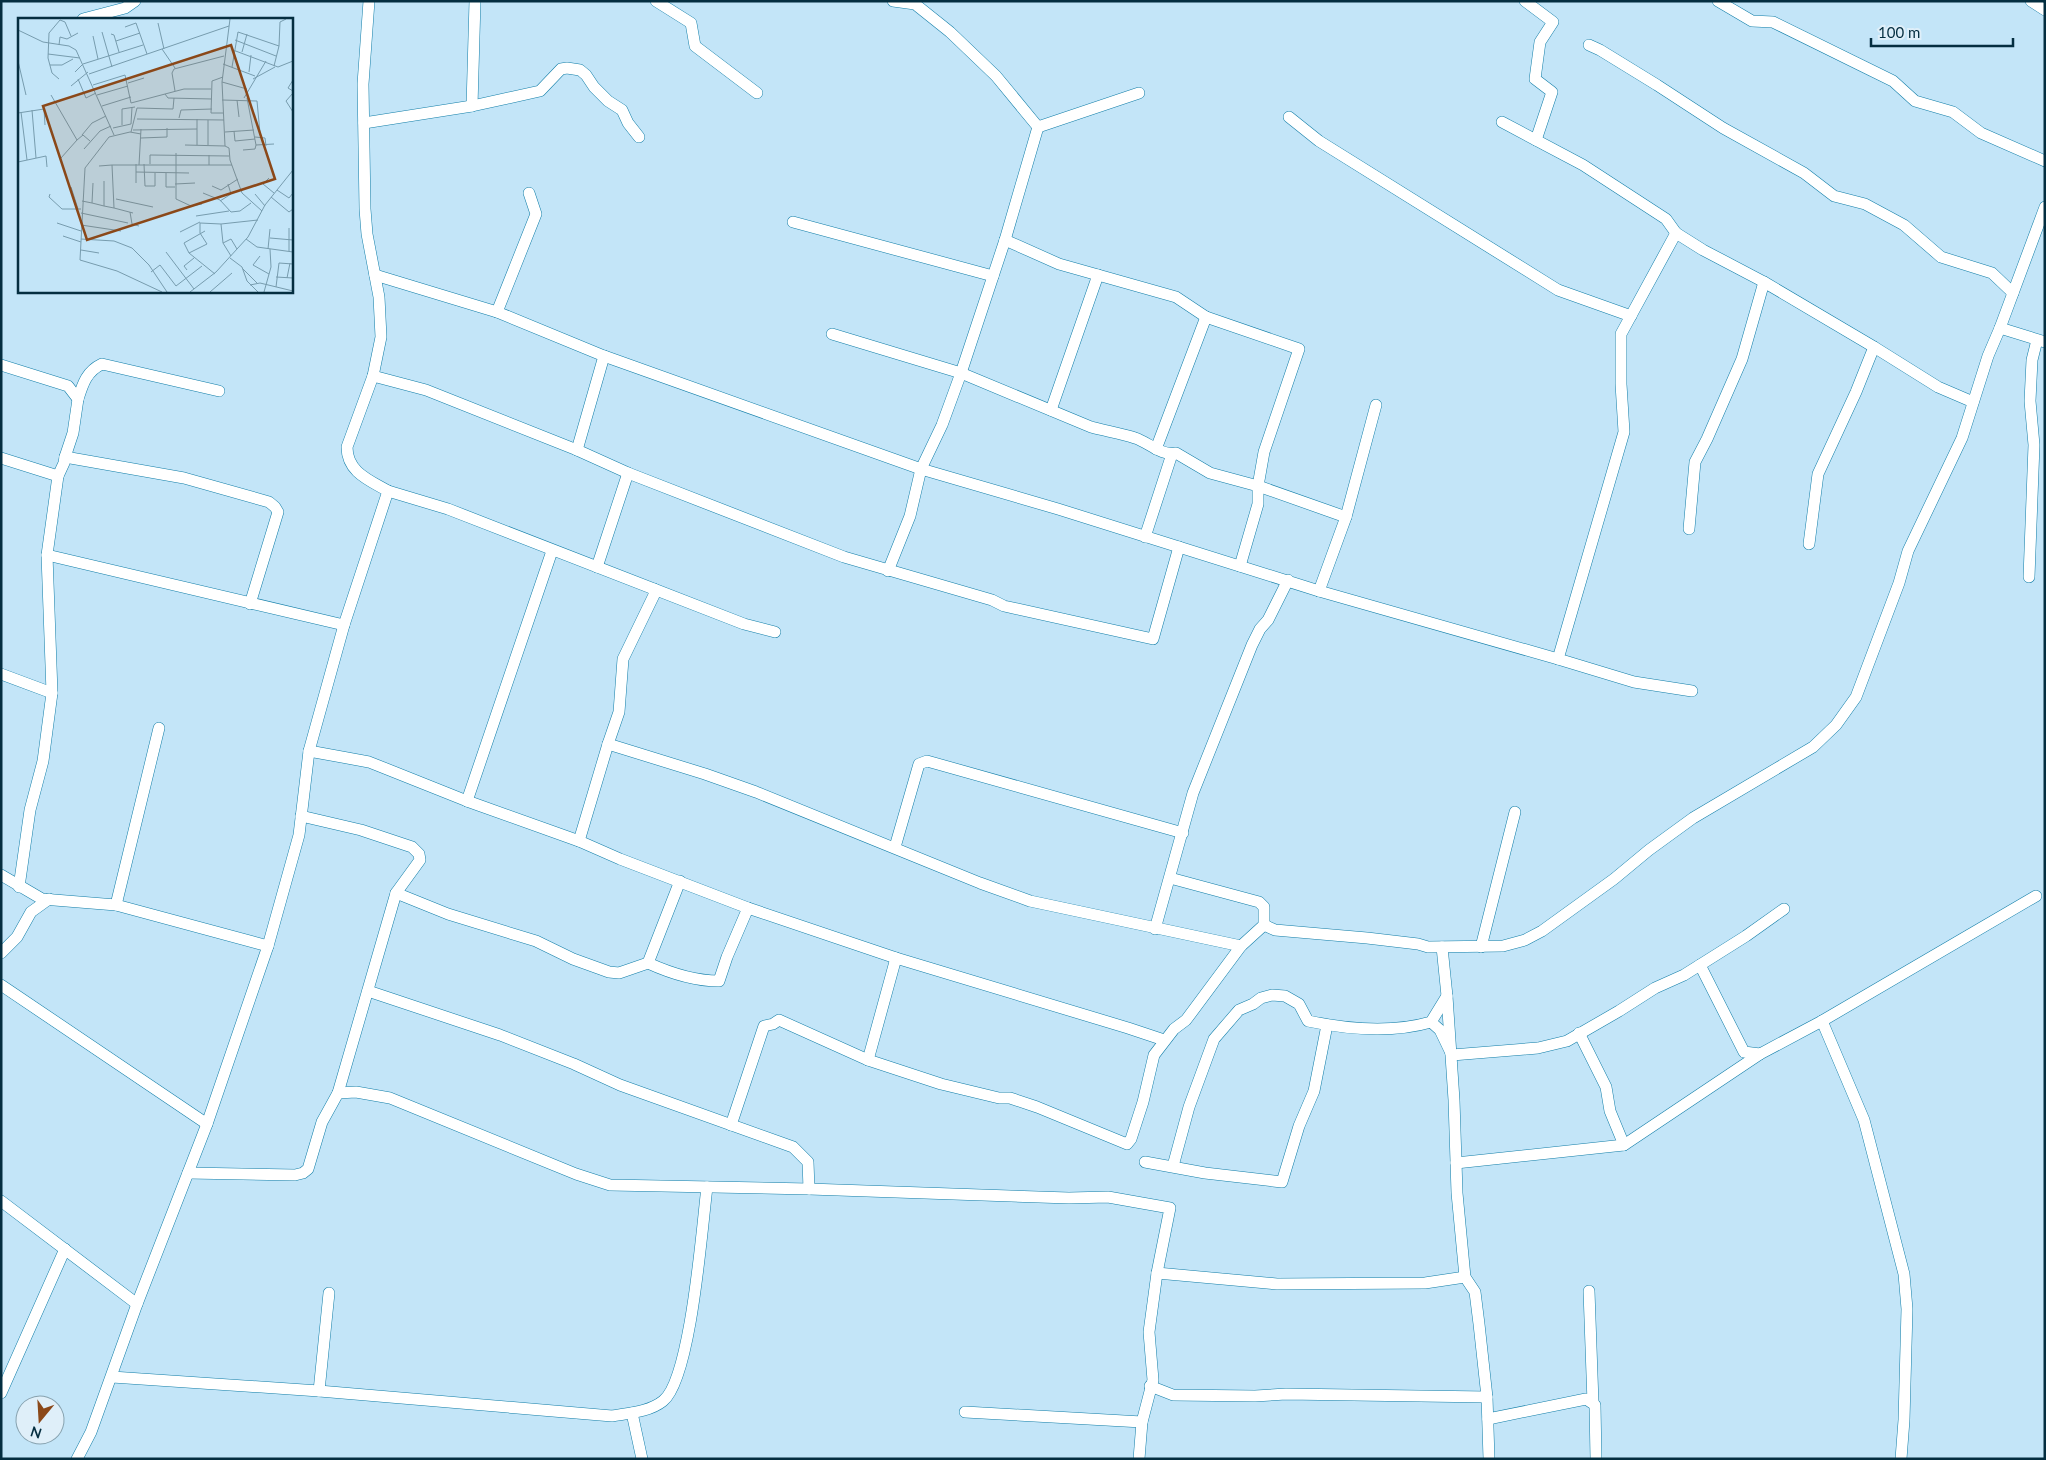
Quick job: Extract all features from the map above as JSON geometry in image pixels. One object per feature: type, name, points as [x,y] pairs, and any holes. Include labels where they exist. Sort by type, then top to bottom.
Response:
[{"type":"street","points":[[87,18],[125,8],[135,1]]},
{"type":"street","points":[[369,1],[363,84],[365,209],[367,234],[381,318],[380,337],[373,376],[347,447],[350,465],[356,472],[388,491],[448,509],[744,624],[775,632]]},
{"type":"street","points":[[472,106],[475,1]]},
{"type":"street","points":[[656,1],[691,23],[695,46],[757,93]]},
{"type":"street","points":[[892,1],[915,4],[950,32],[996,76],[1038,127]]},
{"type":"street","points":[[1525,1],[1553,22],[1540,42],[1535,79],[1552,92],[1536,140]]},
{"type":"street","points":[[1718,1],[1752,21],[1773,22],[1892,81],[1915,101],[1953,112],[1981,133],[2045,161]]},
{"type":"street","points":[[2031,1],[2045,10]]},
{"type":"street","points":[[1589,45],[1641,75],[1723,128],[1804,173],[1834,196],[1865,204],[1904,225],[1941,257],[1992,273],[2013,294]]},
{"type":"street","points":[[364,123],[472,106],[540,91],[561,69],[574,68],[586,75],[594,87],[608,101],[622,110],[628,123],[639,137]]},
{"type":"street","points":[[1038,127],[1138,93]]},
{"type":"street","points":[[1289,117],[1319,140],[1558,290],[1631,316]]},
{"type":"street","points":[[1502,122],[1582,166],[1666,219],[1676,233],[1703,250],[1764,282],[1938,387],[1973,402]]},
{"type":"street","points":[[888,571],[910,516],[921,470],[942,425],[961,373],[1005,240],[1038,127]]},
{"type":"street","points":[[497,312],[536,214],[529,193]]},
{"type":"street","points":[[1264,925],[1275,930],[1367,938],[1428,947],[1503,946],[1525,940],[1542,931],[1614,879],[1649,850],[1693,818],[1813,747],[1836,725],[1856,698],[1864,680],[1899,583],[1908,551],[1962,438],[1988,356],[2045,207]]},
{"type":"street","points":[[793,222],[993,276]]},
{"type":"street","points":[[1558,659],[1624,432],[1621,384],[1621,334],[1676,233]]},
{"type":"street","points":[[1005,240],[1059,264],[1176,297],[1206,317],[1299,349],[1264,452],[1258,486],[1258,504],[1240,566]]},
{"type":"street","points":[[375,275],[497,312],[604,356],[921,470],[1058,509],[1288,580],[1319,592],[1634,682],[1692,691]]},
{"type":"street","points":[[1051,410],[1098,275]]},
{"type":"street","points":[[1689,529],[1695,462],[1742,359],[1764,282]]},
{"type":"street","points":[[1156,449],[1206,317]]},
{"type":"street","points":[[2000,328],[2041,341],[2032,360],[2030,401],[2034,445],[2029,577]]},
{"type":"street","points":[[832,334],[961,373],[1091,427],[1135,438],[1156,449],[1172,454],[1176,453],[1210,473],[1258,486],[1346,517]]},
{"type":"street","points":[[1809,544],[1818,474],[1856,392],[1874,347]]},
{"type":"street","points":[[577,450],[604,356]]},
{"type":"street","points":[[19,887],[30,810],[43,761],[52,693],[47,555],[58,476],[73,433],[78,399],[84,382],[92,369],[102,364],[219,391]]},
{"type":"street","points":[[1,365],[68,386],[78,399]]},
{"type":"street","points":[[373,376],[426,390],[577,450],[628,473],[844,557],[992,600],[1004,606],[1153,639],[1179,547]]},
{"type":"street","points":[[1319,592],[1346,517],[1376,405]]},
{"type":"street","points":[[1145,537],[1172,454]]},
{"type":"street","points":[[64,457],[184,478],[269,502],[278,512],[250,604]]},
{"type":"street","points":[[1,458],[58,476]]},
{"type":"street","points":[[597,567],[628,473]]},
{"type":"street","points":[[77,1459],[91,1432],[137,1304],[207,1124],[268,946],[299,835],[309,752],[344,624],[388,491]]},
{"type":"street","points":[[467,801],[552,551]]},
{"type":"street","points":[[47,555],[250,604],[344,624]]},
{"type":"street","points":[[1155,929],[1194,793],[1252,645],[1260,629],[1268,620],[1288,580]]},
{"type":"street","points":[[578,841],[619,712],[624,659],[654,595],[654,589]]},
{"type":"street","points":[[1,674],[52,693]]},
{"type":"street","points":[[116,905],[160,728]]},
{"type":"street","points":[[608,744],[756,792],[833,825],[1030,901],[1241,946]]},
{"type":"street","points":[[309,752],[369,762],[748,908],[896,958],[1164,1040]]},
{"type":"street","points":[[895,848],[919,764],[927,761],[1183,832]]},
{"type":"street","points":[[1481,947],[1515,812]]},
{"type":"street","points":[[188,1173],[295,1175],[303,1173],[308,1169],[322,1122],[338,1093],[396,893],[420,860],[412,847],[361,830],[301,816]]},
{"type":"street","points":[[1,876],[42,899],[116,905],[268,946]]},
{"type":"street","points":[[732,1125],[764,1026],[782,1020],[868,1060],[940,1084],[999,1098],[1010,1098],[1037,1107],[1127,1144],[1131,1139],[1143,1102],[1154,1055],[1164,1040],[1186,1020],[1241,946],[1264,925],[1264,906],[1260,902],[1170,878]]},
{"type":"street","points":[[648,963],[680,881]]},
{"type":"street","points":[[396,893],[448,914],[536,941],[574,959],[609,972],[619,973],[648,963],[666,971],[708,981],[719,981],[748,908]]},
{"type":"street","points":[[1456,1163],[1624,1145],[1760,1054],[1822,1021],[2036,896]]},
{"type":"street","points":[[1,953],[17,937],[31,912],[49,899]]},
{"type":"street","points":[[1452,1055],[1538,1048],[1567,1041],[1655,988],[1700,965],[1784,909]]},
{"type":"street","points":[[1442,947],[1452,1055],[1457,1193],[1465,1277],[1475,1292],[1487,1398],[1489,1459]]},
{"type":"street","points":[[868,1060],[896,958]]},
{"type":"street","points":[[1700,965],[1744,1052],[1760,1054]]},
{"type":"street","points":[[1,985],[207,1124]]},
{"type":"street","points":[[368,991],[500,1034],[620,1085],[792,1147],[808,1162],[809,1188]]},
{"type":"street","points":[[1172,1166],[1214,1039],[1239,1010],[1261,998],[1272,995],[1285,996],[1299,1004],[1308,1021],[1327,1025],[1373,1029],[1410,1028],[1431,1022],[1447,996]]},
{"type":"street","points":[[1822,1021],[1864,1120],[1904,1274],[1907,1309],[1901,1459]]},
{"type":"street","points":[[1431,1022],[1440,1030],[1452,1055]]},
{"type":"street","points":[[1145,1162],[1205,1173],[1282,1182],[1299,1126],[1314,1090],[1327,1025]]},
{"type":"street","points":[[1580,1033],[1606,1087],[1610,1111],[1624,1145]]},
{"type":"street","points":[[338,1093],[356,1092],[390,1098],[576,1174],[610,1185],[809,1188],[1059,1198],[1108,1197],[1170,1208],[1149,1332],[1153,1380],[1142,1422],[1139,1459]]},
{"type":"street","points":[[112,1377],[319,1391],[612,1416],[640,1411],[664,1400],[679,1374],[689,1333],[707,1187]]},
{"type":"street","points":[[1,1201],[137,1304]]},
{"type":"street","points":[[1,1393],[65,1249]]},
{"type":"street","points":[[1158,1273],[1277,1284],[1425,1283],[1465,1277]]},
{"type":"street","points":[[1589,1291],[1596,1459]]},
{"type":"street","points":[[319,1391],[329,1293]]},
{"type":"street","points":[[1150,1386],[1173,1395],[1255,1396],[1286,1394],[1487,1398]]},
{"type":"street","points":[[1488,1419],[1586,1399],[1594,1403]]},
{"type":"street","points":[[965,1412],[1142,1422]]},
{"type":"street","points":[[632,1413],[642,1459]]}]
